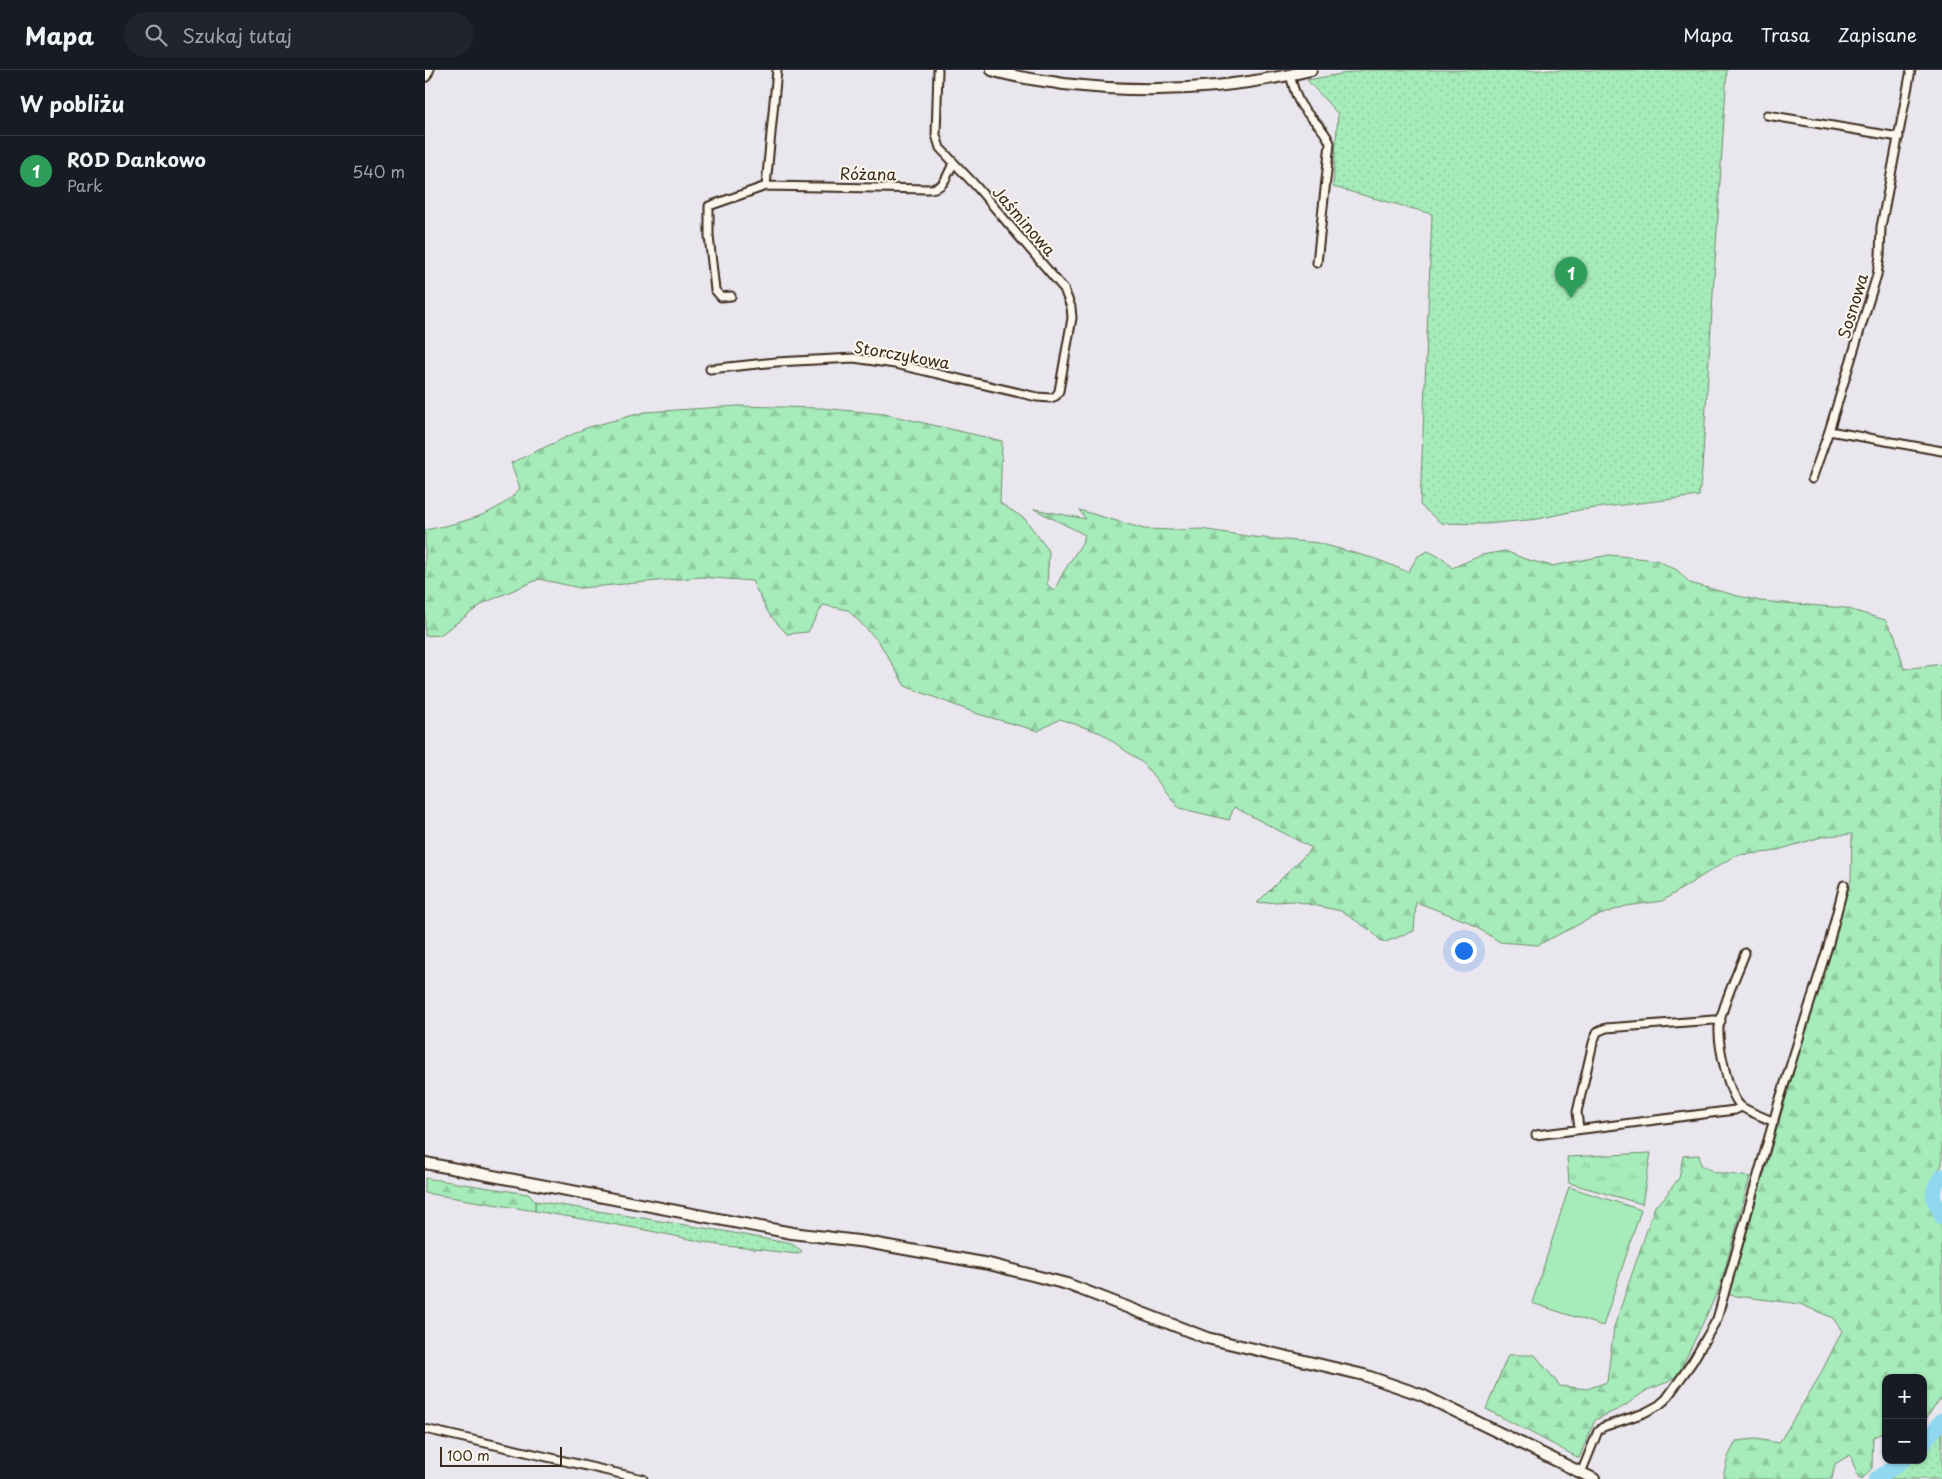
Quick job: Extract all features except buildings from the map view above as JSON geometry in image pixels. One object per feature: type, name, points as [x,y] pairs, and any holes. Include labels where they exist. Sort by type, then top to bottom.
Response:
[{"type":"main road","points":[[425,76],[428,70]]},
{"type":"main road","points":[[992,70],[1028,79],[1087,87],[1134,90],[1208,88],[1267,80],[1311,70]]},
{"type":"main road","points":[[425,1163],[792,1233],[865,1242],[989,1264],[1049,1279],[1103,1297],[1207,1338],[1364,1375],[1397,1385],[1422,1395],[1594,1479]]},
{"type":"street","points":[[766,186],[777,70]]},
{"type":"street","name":"Jaśminowa","points":[[938,70],[936,135],[941,148],[1064,288],[1071,307],[1071,318],[1059,391],[1056,396]]},
{"type":"street","name":"Sosnowa","points":[[1812,479],[1877,275],[1881,227],[1911,70]]},
{"type":"street","points":[[1290,75],[1297,99],[1322,128],[1330,143],[1317,263]]},
{"type":"street","points":[[1767,115],[1899,137]]},
{"type":"street","name":"Różana","points":[[731,296],[721,297],[715,290],[709,236],[709,206],[766,186],[939,188],[955,163]]},
{"type":"street","name":"Storczykowa","points":[[711,370],[776,362],[854,358],[895,364],[1037,397],[1051,398],[1056,396]]},
{"type":"street","points":[[1829,430],[1942,451]]},
{"type":"street","points":[[1581,1473],[1598,1431],[1603,1427],[1644,1413],[1659,1405],[1682,1378],[1707,1337],[1723,1301],[1774,1122],[1829,943],[1844,885]]},
{"type":"street","points":[[1745,953],[1719,1027],[1726,1076],[1734,1097],[1741,1107],[1774,1122]]},
{"type":"street","points":[[1579,1130],[1577,1112],[1597,1032],[1606,1028],[1721,1021]]},
{"type":"street","points":[[1536,1135],[1735,1110],[1741,1107]]},
{"type":"street","points":[[425,1429],[643,1479]]},
{"type":"green space","points":[[1364,70],[1727,70],[1699,496],[1579,510],[1538,519],[1486,524],[1441,523],[1420,505],[1432,214],[1333,187],[1338,114],[1307,80]]},
{"type":"green space","points":[[738,406],[821,408],[885,414],[1002,441],[1000,503],[1025,519],[1049,551],[1047,584],[1054,591],[1085,535],[1034,509],[1086,519],[1079,510],[1144,529],[1201,529],[1253,537],[1318,543],[1376,559],[1408,572],[1418,556],[1428,551],[1444,559],[1452,568],[1482,555],[1505,551],[1525,559],[1552,566],[1609,555],[1656,560],[1677,570],[1690,583],[1734,595],[1760,601],[1845,608],[1885,620],[1895,636],[1904,669],[1942,664],[1942,1165],[1931,1182],[1932,1210],[1942,1226],[1942,1398],[1937,1402],[1927,1418],[1927,1374],[1882,1374],[1882,1434],[1873,1437],[1872,1468],[1862,1479],[1859,1479],[1850,1455],[1835,1464],[1832,1479],[1724,1479],[1723,1476],[1728,1457],[1736,1441],[1756,1439],[1779,1443],[1819,1377],[1842,1331],[1833,1318],[1800,1304],[1729,1295],[1851,880],[1852,834],[1825,836],[1771,852],[1736,855],[1662,901],[1626,906],[1591,918],[1538,945],[1500,942],[1466,921],[1416,902],[1414,931],[1383,943],[1370,930],[1341,911],[1294,901],[1257,903],[1312,848],[1234,807],[1229,820],[1179,808],[1144,764],[1101,733],[1060,719],[1038,731],[978,714],[905,686],[879,642],[848,610],[823,605],[808,632],[787,634],[769,614],[752,581],[701,577],[580,588],[539,579],[484,603],[440,635],[425,636],[425,530],[477,517],[511,498],[520,488],[511,463],[586,428],[645,412]]},
{"type":"green space","points":[[1651,1153],[1642,1204],[1569,1183],[1567,1157]]},
{"type":"green space","points":[[1699,1155],[1701,1165],[1714,1172],[1750,1177],[1720,1287],[1678,1375],[1668,1382],[1647,1390],[1623,1407],[1595,1420],[1579,1458],[1486,1409],[1508,1355],[1535,1355],[1560,1386],[1587,1389],[1607,1382],[1614,1327],[1655,1206],[1664,1198],[1679,1178],[1683,1156]]},
{"type":"green space","points":[[425,1178],[528,1194],[535,1201],[535,1211],[425,1193]]},
{"type":"green space","points":[[1569,1187],[1641,1210],[1603,1326],[1532,1303]]},
{"type":"green space","points":[[535,1201],[723,1231],[792,1244],[802,1251],[798,1254],[718,1245],[641,1229],[535,1211]]},
{"type":"green space","points":[[1942,1431],[1942,1479],[1884,1479],[1904,1464],[1927,1464],[1927,1448]]},
{"type":"waterway","points":[[1942,1176],[1933,1191],[1936,1205],[1942,1217]]},
{"type":"waterway","points":[[1927,1440],[1942,1420]]},
{"type":"waterway","points":[[1876,1479],[1898,1464]]},
{"type":"place","name":"ROD Dankowo","points":[[1571,298]]}]
